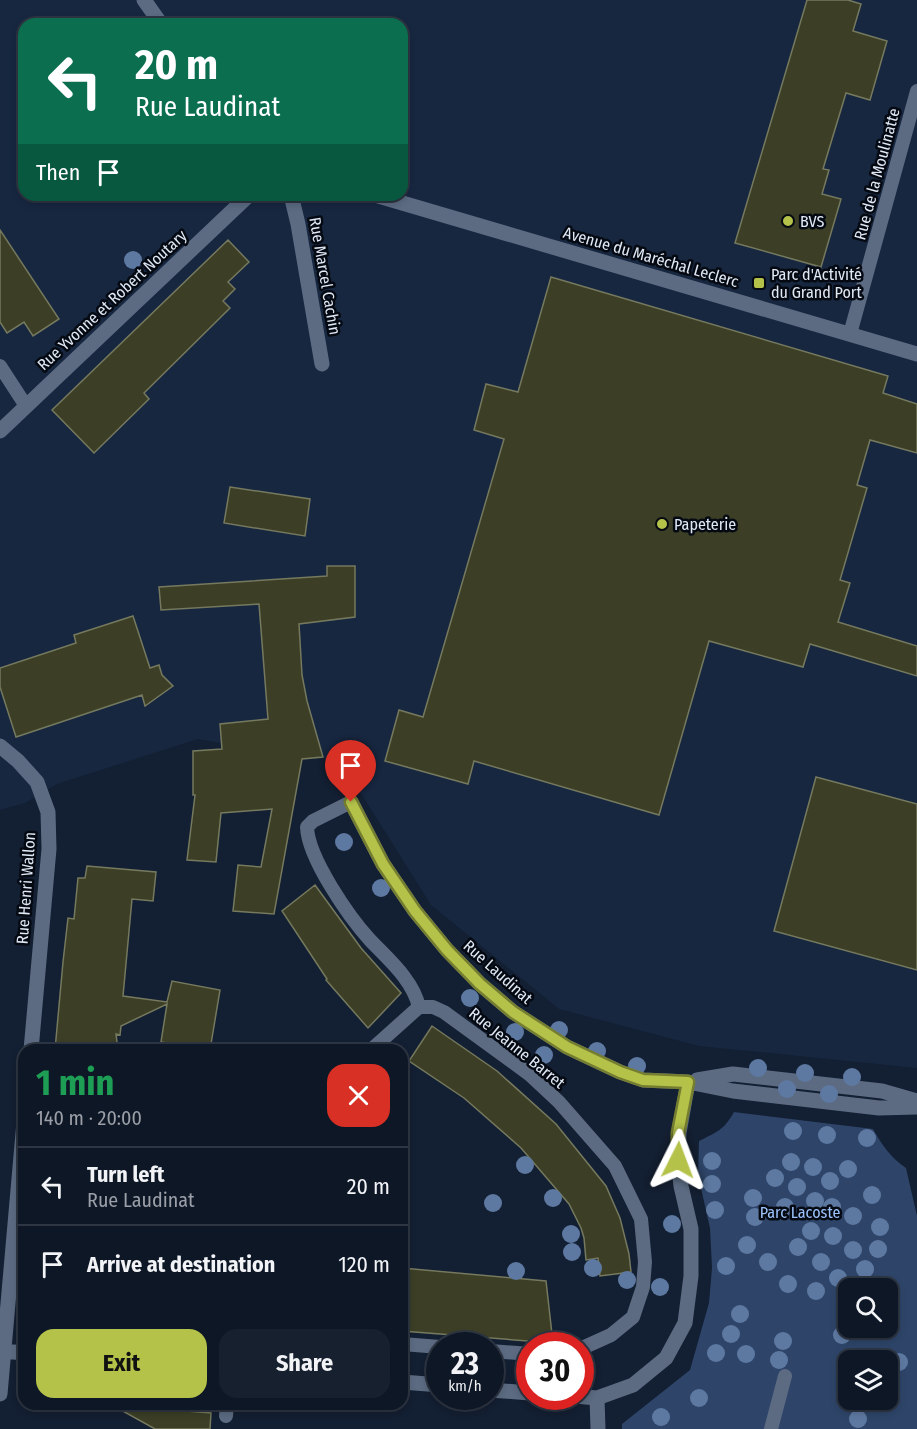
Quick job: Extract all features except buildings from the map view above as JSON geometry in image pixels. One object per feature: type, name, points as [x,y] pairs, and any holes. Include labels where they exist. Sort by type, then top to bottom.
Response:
[{"type":"street","points":[[144,0],[157,18]]},
{"type":"street","name":"Rue Yvonne et Robert Noutary","points":[[0,431],[243,201]]},
{"type":"street","name":"Rue Marcel Cachin","points":[[292,201],[322,363]]},
{"type":"street","name":"Avenue du Maréchal Leclerc","points":[[396,201],[917,354]]},
{"type":"street","name":"Rue Henri Wallon","points":[[0,746],[18,761],[37,782],[48,812],[49,849],[32,1044]]},
{"type":"street","name":"Rue Laudinat","points":[[351,802],[383,864],[415,911],[447,950],[480,984],[513,1012],[567,1047],[620,1072],[643,1080],[688,1082],[733,1091],[879,1108],[917,1107]]},
{"type":"street","name":"Rue Laudinat","points":[[688,1082],[733,1074],[882,1091],[917,1101]]},
{"type":"street","points":[[594,1398],[633,1385],[666,1358],[685,1323],[691,1276],[691,1230],[681,1186],[678,1133],[688,1082]]},
{"type":"street","points":[[0,1394],[18,1187]]},
{"type":"street","points":[[3,1351],[18,1352]]},
{"type":"street","points":[[408,1382],[426,1384]]},
{"type":"street","points":[[597,1398],[598,1429]]},
{"type":"lane","name":"Rue de la Moulinatte","points":[[850,334],[917,91]]},
{"type":"lane","points":[[0,366],[26,406]]},
{"type":"lane","points":[[351,802],[313,821],[307,828],[307,838],[324,874],[343,906],[410,984],[417,997],[419,1007],[378,1044]]},
{"type":"lane","name":"Rue Jeanne Barret","points":[[419,1007],[433,1007],[444,1012],[529,1074],[559,1102],[615,1166],[640,1219],[645,1262],[643,1287],[633,1317],[611,1335],[594,1343]]},
{"type":"lane","points":[[408,1344],[426,1346]]},
{"type":"lane","points":[[771,1429],[785,1376]]},
{"type":"shaded area","points":[[0,0],[917,0],[917,1068],[699,1046],[559,1009],[431,905],[362,795],[323,757],[302,759],[198,739],[57,784],[25,803],[0,810]]},
{"type":"green space","name":"Parc Lacoste","points":[[734,1112],[873,1129],[887,1151],[906,1168],[917,1216],[917,1429],[622,1429],[622,1424],[690,1370],[709,1303],[712,1268],[710,1228],[698,1175],[699,1141],[720,1130]]},
{"type":"place","name":"BVS","points":[[788,221]]},
{"type":"place","name":"Parc d'Activité du Grand Port","points":[[759,283]]},
{"type":"place","name":"Papeterie","points":[[662,524]]},
{"type":"route","points":[[351,802],[383,864],[415,911],[447,950],[480,984],[513,1012],[567,1047],[620,1072],[643,1080],[688,1082],[678,1133],[678,1160]]}]
